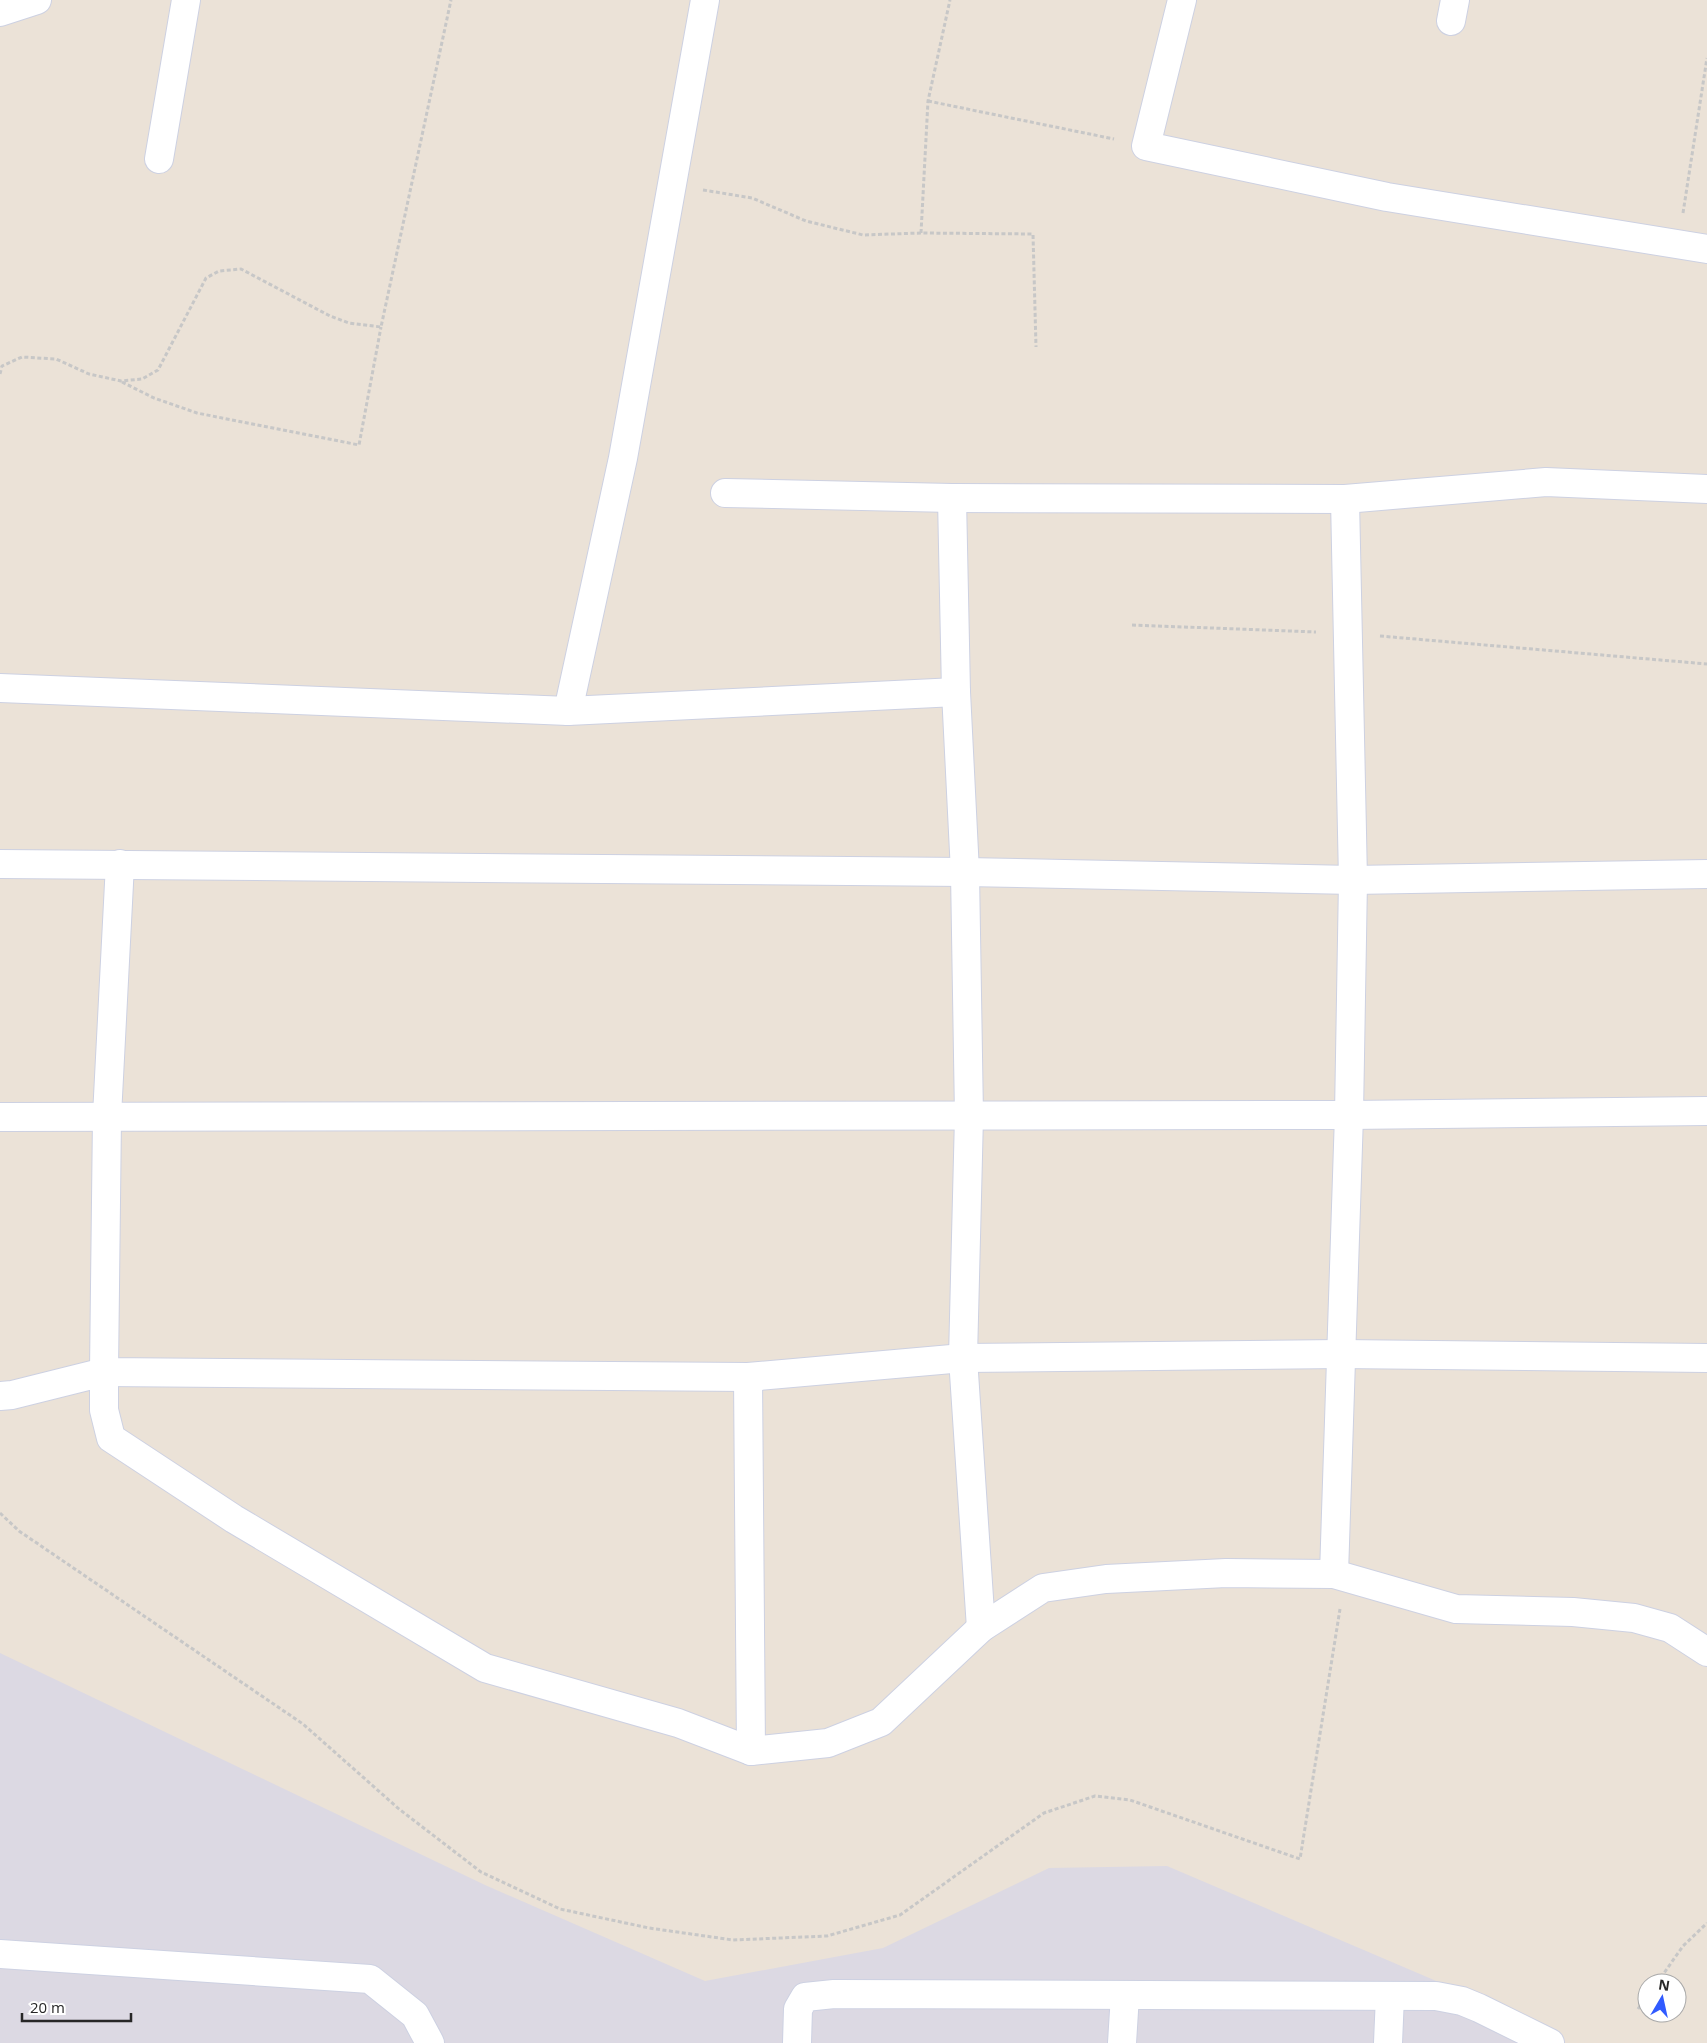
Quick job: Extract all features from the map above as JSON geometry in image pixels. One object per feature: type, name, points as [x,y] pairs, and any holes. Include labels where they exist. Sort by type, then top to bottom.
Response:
[{"type":"street","points":[[0,12],[36,0]]},
{"type":"street","points":[[158,159],[186,0]]},
{"type":"street","points":[[568,712],[623,458],[705,0]]},
{"type":"street","points":[[1182,0],[1146,146],[1387,197],[1707,248]]},
{"type":"street","points":[[725,494],[952,498],[1345,499],[1546,482],[1707,489]]},
{"type":"street","points":[[952,498],[956,692],[965,872],[969,1116],[963,1358],[981,1628]]},
{"type":"street","points":[[1340,1576],[1341,1354],[1349,1115],[1352,880],[1345,499]]},
{"type":"street","points":[[0,688],[568,712],[956,692]]},
{"type":"street","points":[[0,864],[965,872],[1352,880],[1707,874]]},
{"type":"street","points":[[120,864],[107,1116],[104,1410],[111,1438],[234,1519],[484,1668],[678,1723],[751,1751],[828,1744],[881,1722],[981,1628],[1043,1588],[1106,1579],[1226,1573],[1340,1576],[1456,1609],[1573,1612],[1634,1618],[1670,1628],[1707,1652]]},
{"type":"street","points":[[0,1117],[1349,1115],[1707,1111]]},
{"type":"street","points":[[0,1396],[12,1395],[104,1372],[748,1376],[963,1358],[1341,1354],[1707,1358]]},
{"type":"street","points":[[748,1376],[751,1751]]},
{"type":"street","points":[[0,1954],[370,1979],[415,2015],[430,2043]]},
{"type":"street","points":[[797,2043],[798,2009],[805,1997],[834,1994],[1436,1996],[1462,2001],[1550,2043]]},
{"type":"street","points":[[1122,2043],[1126,1995]]},
{"type":"street","points":[[1388,2043],[1390,1996]]},
{"type":"path","points":[[0,374],[2,366],[22,357],[56,359],[89,374],[121,381],[154,398],[197,413],[359,445],[381,327],[451,0]]},
{"type":"path","points":[[921,233],[928,101],[950,0]]},
{"type":"path","points":[[1678,244],[1707,58]]},
{"type":"path","points":[[928,101],[1146,146]]},
{"type":"path","points":[[671,185],[752,198],[806,221],[863,235],[921,233],[1033,234],[1036,347]]},
{"type":"path","points":[[121,381],[142,379],[158,370],[206,278],[219,271],[241,270],[330,316],[350,323],[381,327]]},
{"type":"path","points":[[1132,626],[1347,633],[1707,664]]},
{"type":"path","points":[[0,1513],[19,1531],[303,1724],[399,1809],[481,1872],[560,1909],[649,1928],[733,1940],[827,1936],[900,1915],[1044,1813],[1095,1796],[1130,1800],[1300,1859],[1340,1576]]},
{"type":"path","points":[[1664,1973],[1683,1946],[1707,1923]]},
{"type":"shaded area","points":[[0,1653],[485,1885],[705,1981],[883,1948],[1049,1868],[1167,1866],[1434,1980],[1557,2043],[0,2043]]}]
